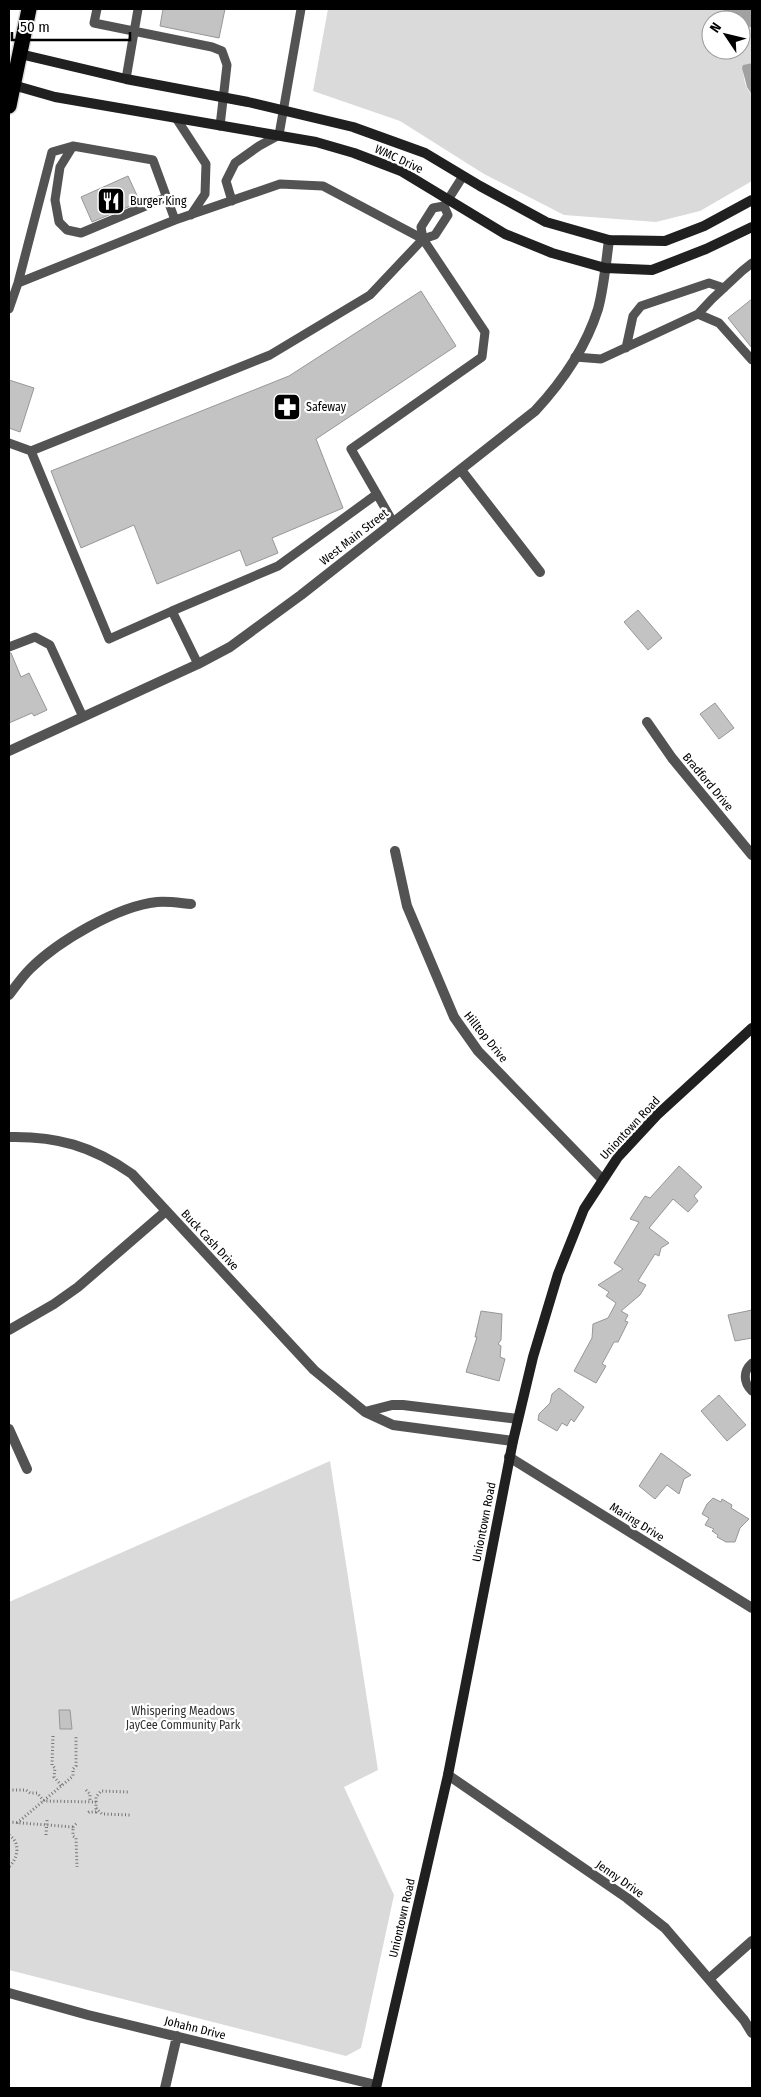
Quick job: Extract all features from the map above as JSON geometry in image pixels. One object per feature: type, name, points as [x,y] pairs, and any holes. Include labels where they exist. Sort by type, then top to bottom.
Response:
[{"type":"highway","points":[[9,106],[14,53],[29,9]]},
{"type":"main road","name":"WMC Drive","points":[[14,53],[126,79],[224,97],[353,126],[425,153],[546,222],[609,240],[665,241],[704,226],[752,200]]},
{"type":"main road","name":"WMC Drive","points":[[11,84],[55,97],[316,142],[354,153],[401,171],[446,202],[505,234],[552,253],[605,268],[652,270],[706,249],[752,227]]},
{"type":"main road","name":"Uniontown Road","points":[[376,2087],[448,1775],[518,1418],[533,1357],[558,1274],[584,1209],[618,1157],[657,1115],[752,1028]]},
{"type":"street","name":"West Main Street","points":[[9,751],[198,664],[230,647],[268,621],[535,410],[554,390],[575,357],[598,308],[609,240]]},
{"type":"street","points":[[461,470],[540,572]]},
{"type":"street","name":"Bradford Drive","points":[[647,722],[672,758],[752,855]]},
{"type":"street","name":"Hilltop Drive","points":[[395,851],[407,906],[458,1023],[478,1051],[602,1180]]},
{"type":"street","points":[[9,996],[30,969],[48,952],[95,924],[143,905],[158,902],[191,904]]},
{"type":"street","name":"Buck Cash Drive","points":[[9,1136],[51,1139],[76,1144],[98,1153],[132,1174],[314,1370],[365,1412],[392,1425],[513,1441]]},
{"type":"street","points":[[9,1330],[54,1304],[78,1287],[166,1211]]},
{"type":"street","points":[[365,1412],[392,1405],[403,1405],[518,1418]]},
{"type":"street","points":[[9,1429],[27,1469]]},
{"type":"street","name":"Maring Drive","points":[[510,1457],[752,1608]]},
{"type":"street","name":"Jenny Drive","points":[[448,1775],[665,1928],[752,2033]]},
{"type":"street","points":[[709,1979],[752,1941]]},
{"type":"street","name":"Johahn Drive","points":[[9,1993],[88,2015],[376,2087]]},
{"type":"street","points":[[165,2088],[177,2036]]},
{"type":"lane","points":[[97,9],[94,23],[212,47],[222,51],[227,65],[220,126]]},
{"type":"lane","points":[[126,79],[138,9]]},
{"type":"lane","points":[[232,201],[226,181],[235,163],[259,146],[279,136],[301,9]]},
{"type":"lane","points":[[176,118],[206,164],[205,194],[190,215]]},
{"type":"lane","points":[[9,309],[18,283],[52,152],[73,146],[154,160],[175,220]]},
{"type":"lane","points":[[73,146],[60,167],[55,200],[59,222],[67,230],[81,233],[167,197]]},
{"type":"lane","points":[[393,522],[351,449],[482,357],[485,332],[423,239],[421,227],[433,208],[446,202],[463,176]]},
{"type":"lane","points":[[18,283],[175,220],[280,184],[322,186],[423,239]]},
{"type":"lane","points":[[9,443],[31,451],[270,355],[370,295],[423,239],[435,235],[448,215],[446,202]]},
{"type":"lane","points":[[575,357],[601,359],[698,314],[742,270],[752,263]]},
{"type":"lane","points":[[626,348],[633,316],[641,306],[709,282],[724,288]]},
{"type":"lane","points":[[698,314],[719,323],[752,360]]},
{"type":"lane","points":[[31,451],[109,639],[278,566],[377,494]]},
{"type":"lane","points":[[172,611],[198,664]]},
{"type":"lane","points":[[9,647],[34,637],[50,645],[83,717]]},
{"type":"lane","points":[[752,1363],[748,1367],[745,1378],[746,1384],[752,1391]]},
{"type":"path","points":[[51,1780],[54,1777],[55,1768],[52,1765],[53,1736]]},
{"type":"path","points":[[76,1737],[76,1766],[73,1769],[73,1776],[77,1780]]},
{"type":"path","points":[[18,1823],[73,1776]]},
{"type":"path","points":[[54,1777],[62,1786]]},
{"type":"path","points":[[9,1790],[26,1790],[30,1793],[37,1793],[42,1788]]},
{"type":"path","points":[[86,1790],[90,1794],[90,1801]]},
{"type":"path","points":[[87,1814],[89,1812],[96,1812],[96,1796],[101,1791],[130,1792]]},
{"type":"path","points":[[37,1793],[44,1801],[96,1802]]},
{"type":"path","points":[[96,1808],[102,1814],[131,1815]]},
{"type":"path","points":[[46,1820],[46,1835]]},
{"type":"path","points":[[9,1822],[73,1827]]},
{"type":"path","points":[[77,1823],[73,1827],[73,1836],[76,1838],[77,1867]]},
{"type":"path","points":[[9,1835],[14,1840],[17,1849],[15,1860],[9,1867]]},
{"type":"green space","points":[[328,9],[723,9],[701,10],[701,60],[751,60],[752,28],[752,63],[744,65],[743,73],[746,85],[752,95],[752,181],[700,211],[656,222],[564,215],[484,174],[400,121],[313,91]]},
{"type":"green space","name":"Whispering Meadows JayCee Community Park","points":[[330,1461],[378,1770],[344,1787],[394,1895],[361,2048],[346,2056],[9,1970],[9,1602]]},
{"type":"shaded area","points":[[752,9],[752,28],[751,10],[723,10]]},
{"type":"shaded area","points":[[752,63],[752,95],[747,87],[742,68],[743,65]]},
{"type":"building","points":[[163,9],[225,9],[219,38],[160,26]]},
{"type":"building","name":"Burger King","points":[[128,176],[140,202],[92,222],[81,197]]},
{"type":"building","name":"Safeway","points":[[421,291],[456,346],[316,439],[343,508],[272,538],[278,553],[246,566],[240,550],[157,584],[134,525],[81,548],[51,471],[289,376]]},
{"type":"building","points":[[752,299],[752,348],[728,318]]},
{"type":"building","points":[[9,380],[34,388],[20,432],[9,428]]},
{"type":"building","points":[[638,610],[662,638],[648,650],[624,622]]},
{"type":"building","points":[[9,653],[11,653],[21,677],[29,673],[47,710],[34,716],[32,713],[9,723]]},
{"type":"building","points":[[715,703],[734,728],[719,739],[700,714]]},
{"type":"building","points":[[679,1166],[702,1187],[694,1196],[698,1201],[688,1212],[673,1199],[649,1228],[669,1243],[661,1248],[659,1256],[655,1254],[638,1281],[646,1285],[640,1295],[621,1311],[628,1315],[625,1321],[628,1322],[618,1342],[614,1342],[602,1364],[606,1366],[596,1383],[574,1371],[592,1338],[593,1324],[608,1318],[616,1303],[606,1296],[609,1292],[598,1285],[623,1269],[614,1263],[639,1222],[630,1219],[645,1196],[650,1198]]},
{"type":"building","points":[[752,1310],[752,1338],[735,1341],[728,1315]]},
{"type":"building","points":[[481,1311],[502,1314],[501,1340],[498,1344],[501,1346],[500,1357],[505,1359],[499,1381],[466,1372],[477,1337],[475,1337]]},
{"type":"building","points":[[559,1388],[584,1407],[574,1422],[571,1419],[567,1426],[562,1423],[557,1431],[538,1420],[539,1414],[550,1403],[552,1394]]},
{"type":"building","points":[[719,1395],[746,1425],[727,1441],[701,1411]]},
{"type":"building","points":[[661,1453],[691,1475],[684,1479],[679,1494],[667,1485],[655,1499],[639,1486]]},
{"type":"building","points":[[713,1498],[721,1502],[722,1499],[732,1505],[731,1508],[749,1519],[740,1528],[735,1542],[726,1542],[717,1537],[718,1535],[712,1531],[714,1529],[705,1525],[709,1518],[702,1514],[707,1504]]},
{"type":"building","points":[[59,1710],[70,1710],[72,1729],[60,1729]]},
{"type":"place","name":"Burger King","points":[[111,201]]},
{"type":"place","name":"Safeway","points":[[287,407]]}]
